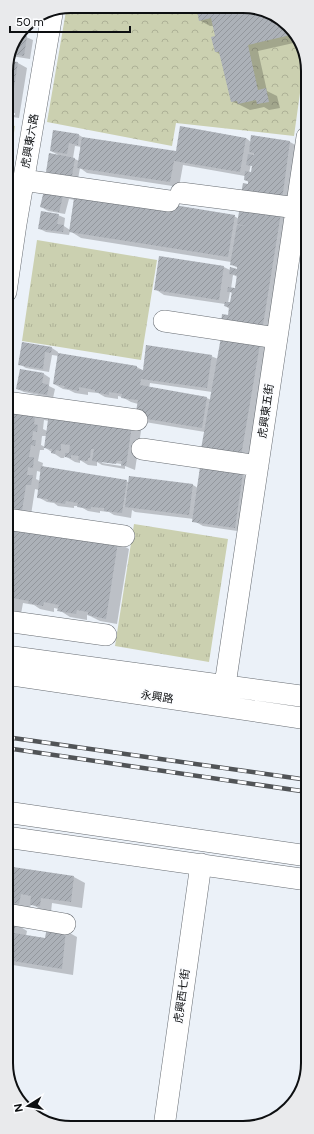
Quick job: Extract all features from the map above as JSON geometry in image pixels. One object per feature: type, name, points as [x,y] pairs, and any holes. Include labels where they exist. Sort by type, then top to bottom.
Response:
[{"type":"street","name":"虎興東六路","points":[[13,216],[23,180],[52,16]]},
{"type":"street","points":[[23,180],[175,197],[297,208]]},
{"type":"street","name":"虎興東五街","points":[[225,685],[301,180]]},
{"type":"street","points":[[164,321],[277,338]]},
{"type":"street","points":[[13,403],[138,420]]},
{"type":"street","points":[[142,449],[258,466]]},
{"type":"street","points":[[13,520],[124,536]]},
{"type":"street","points":[[13,621],[106,635]]},
{"type":"street","name":"永興路","points":[[13,657],[301,696]]},
{"type":"street","name":"永興路","points":[[13,675],[301,718]]},
{"type":"street","points":[[13,813],[301,855]]},
{"type":"street","points":[[13,838],[301,879]]},
{"type":"street","name":"虎興西七街","points":[[165,1121],[201,864]]},
{"type":"street","points":[[13,915],[65,924]]},
{"type":"green space","points":[[66,13],[255,14],[272,21],[287,33],[297,49],[301,63],[301,86],[294,136],[176,123],[172,146],[47,122]]},
{"type":"green space","points":[[13,126],[15,126],[13,140]]},
{"type":"green space","points":[[37,240],[157,260],[141,360],[22,341]]},
{"type":"green space","points":[[134,524],[228,539],[209,662],[115,646]]},
{"type":"building","points":[[198,13],[255,14],[272,21],[287,33],[289,35],[248,45],[258,90],[266,88],[269,102],[257,104],[256,100],[238,104],[237,101],[231,102],[219,52],[215,52],[211,37],[215,36],[211,18],[199,21]]},
{"type":"building","points":[[25,36],[27,36],[24,56],[16,55],[19,45]]},
{"type":"building","points":[[14,62],[18,62],[13,94],[13,67]]},
{"type":"building","points":[[180,126],[246,138],[240,172],[174,161],[170,182],[77,168],[82,137],[176,151]]},
{"type":"building","points":[[53,130],[79,134],[78,145],[69,143],[67,154],[50,151]]},
{"type":"building","points":[[251,135],[290,141],[282,200],[241,194],[243,183],[248,184],[248,181],[244,180],[245,171],[251,172],[252,166],[246,165],[248,154],[254,155],[254,153],[249,152]]},
{"type":"building","points":[[49,153],[75,158],[72,176],[46,172]]},
{"type":"building","points":[[45,186],[235,215],[228,257],[69,232],[74,198],[63,196],[59,212],[40,207]]},
{"type":"building","points":[[240,206],[281,213],[262,331],[221,324],[222,314],[228,315],[229,307],[224,306],[225,302],[230,302],[232,292],[227,292],[228,287],[235,288],[237,275],[229,274],[230,267],[237,269],[237,266],[230,265],[237,225],[245,226],[237,224]]},
{"type":"building","points":[[41,211],[59,214],[57,224],[64,225],[63,232],[38,229]]},
{"type":"building","points":[[159,256],[224,266],[219,300],[154,290]]},
{"type":"building","points":[[221,337],[260,344],[241,456],[201,449]]},
{"type":"building","points":[[22,342],[52,347],[51,353],[45,352],[43,369],[18,365]]},
{"type":"building","points":[[146,345],[212,355],[207,388],[141,379],[140,385],[207,397],[202,428],[135,417],[138,400],[121,398],[122,394],[109,392],[109,395],[95,392],[95,390],[79,387],[79,391],[53,384],[58,353],[137,366],[137,369],[143,370]]},
{"type":"building","points":[[20,369],[44,373],[42,383],[49,385],[47,395],[16,389]]},
{"type":"building","points":[[14,408],[35,416],[34,424],[38,425],[37,432],[33,431],[32,440],[36,440],[35,446],[31,445],[29,457],[34,457],[33,468],[28,467],[27,475],[33,475],[31,485],[26,485],[22,511],[13,509]]},
{"type":"building","points":[[49,413],[132,425],[126,466],[121,465],[122,461],[117,461],[116,464],[92,461],[94,449],[91,449],[90,458],[88,458],[88,461],[78,460],[79,456],[71,455],[71,458],[65,457],[65,453],[69,453],[70,445],[61,444],[61,451],[56,450],[55,454],[51,453],[52,449],[44,448]]},
{"type":"building","points":[[41,466],[127,480],[122,513],[104,511],[104,508],[91,507],[91,509],[77,507],[78,503],[66,501],[65,504],[48,501],[48,499],[37,498]]},
{"type":"building","points":[[200,467],[243,473],[235,528],[192,522]]},
{"type":"building","points":[[129,476],[193,484],[189,515],[125,507]]},
{"type":"building","points":[[13,524],[118,542],[106,619],[88,615],[88,612],[77,610],[76,614],[57,611],[59,605],[44,602],[43,606],[28,603],[29,601],[13,598]]},
{"type":"building","points":[[13,867],[74,876],[71,902],[41,898],[40,906],[30,905],[31,896],[21,894],[19,904],[13,903]]},
{"type":"building","points":[[13,923],[16,923],[14,933],[45,938],[47,927],[66,930],[62,969],[13,961]]},
{"type":"railway","points":[[13,738],[301,779]]},
{"type":"railway","points":[[13,749],[301,791]]}]
